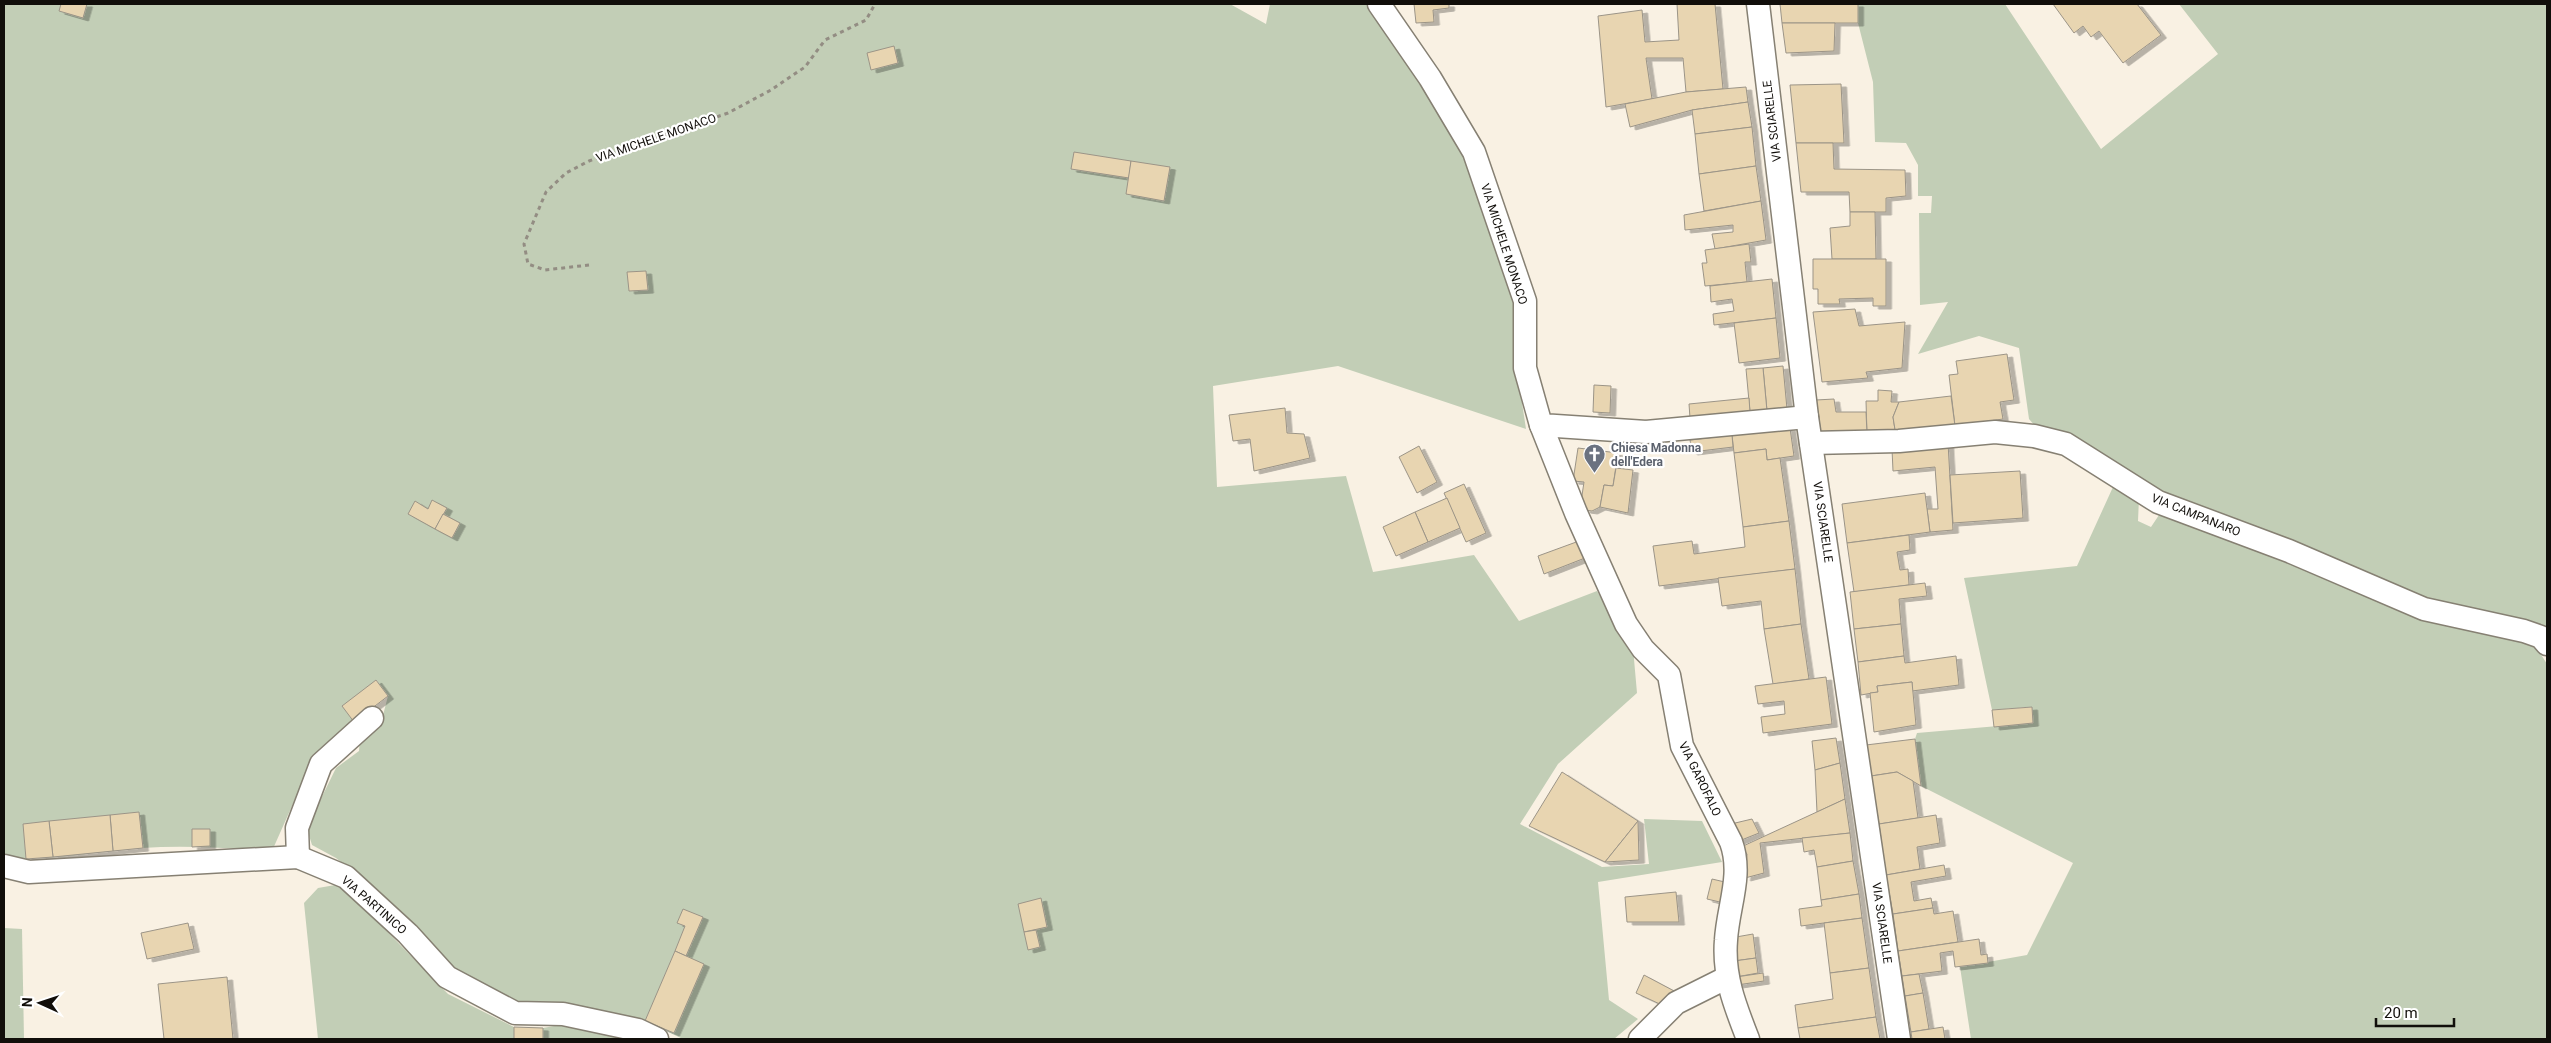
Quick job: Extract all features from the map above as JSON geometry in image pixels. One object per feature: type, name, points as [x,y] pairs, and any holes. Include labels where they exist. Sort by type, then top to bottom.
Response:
[{"type":"street","name":"VIA MICHELE MONACO","points":[[1379,4],[1430,78],[1474,152],[1525,301],[1526,368],[1541,425]]},
{"type":"street","name":"VIA SCIARELLE","points":[[1758,4],[1807,418],[1899,1039]]},
{"type":"street","points":[[1541,425],[1646,432],[1807,418]]},
{"type":"street","name":"VIA GAROFALO","points":[[1541,425],[1576,513],[1626,624],[1643,649],[1669,675],[1682,746],[1731,842],[1737,858],[1736,880],[1726,939],[1726,978],[1748,1039]]},
{"type":"street","name":"VIA CAMPANARO","points":[[1811,443],[1899,442],[1995,432],[2034,436],[2066,444],[2158,502],[2289,551],[2424,609],[2524,631],[2542,637],[2547,644]]},
{"type":"street","points":[[298,857],[296,828],[321,764],[372,718]]},
{"type":"street","name":"VIA PARTINICO","points":[[4,866],[29,872],[298,857],[346,877],[408,934],[447,977],[515,1013],[563,1014],[638,1030],[657,1039]]},
{"type":"street","points":[[1640,1039],[1676,1003],[1726,978]]},
{"type":"path","name":"VIA MICHELE MONACO","points":[[589,265],[545,270],[528,264],[524,244],[546,192],[566,173],[589,161],[728,113],[771,90],[805,67],[825,40],[866,20],[876,4]]},
{"type":"green space","points":[[4,4],[1230,4],[1266,24],[1270,4],[1371,4],[1467,154],[1519,302],[1517,370],[1526,429],[1338,366],[1213,386],[1217,487],[1346,476],[1373,572],[1474,555],[1519,621],[1597,591],[1633,648],[1637,693],[1558,764],[1520,824],[1602,867],[1649,864],[1644,819],[1702,821],[1722,862],[1598,882],[1609,1000],[1638,1019],[1614,1039],[683,1039],[645,1021],[582,1008],[525,1006],[458,975],[361,878],[336,858],[312,845],[308,832],[311,819],[336,768],[359,751],[360,738],[382,719],[388,696],[376,680],[354,722],[312,761],[272,851],[174,847],[125,849],[56,857],[5,857]]},
{"type":"green space","points":[[1858,4],[2005,4],[2101,149],[2218,54],[2179,4],[2547,4],[2547,628],[2423,601],[2159,495],[2036,427],[2029,419],[2019,348],[1979,336],[1918,354],[1948,302],[1920,305],[1919,213],[1931,213],[1932,196],[1918,196],[1918,165],[1906,143],[1875,142],[1873,82],[1858,23]]},
{"type":"green space","points":[[2113,487],[2139,498],[2138,521],[2151,527],[2163,509],[2531,639],[2547,664],[2547,1039],[1971,1039],[1960,967],[2027,955],[2073,863],[1921,786],[1915,739],[1917,733],[2033,723],[2031,707],[1992,710],[1964,578],[2077,566]]},
{"type":"green space","points":[[341,884],[448,994],[514,1027],[543,1028],[565,1024],[633,1039],[318,1039],[304,903],[318,888]]},
{"type":"green space","points":[[4,928],[22,929],[24,1039],[4,1039]]},
{"type":"building","points":[[61,4],[87,4],[83,18],[59,11]]},
{"type":"building","points":[[1414,4],[1449,4],[1449,8],[1433,10],[1434,22],[1416,23]]},
{"type":"building","points":[[1677,4],[1715,4],[1723,89],[1686,92],[1683,58],[1646,58],[1652,99],[1606,107],[1598,16],[1642,10],[1645,42],[1679,40]]},
{"type":"building","points":[[1780,4],[1858,4],[1858,23],[1782,23]]},
{"type":"building","points":[[2053,4],[2137,4],[2161,35],[2123,63],[2099,31],[2091,37],[2083,26],[2074,33]]},
{"type":"building","points":[[1782,23],[1835,23],[1834,51],[1786,53]]},
{"type":"building","points":[[894,46],[898,63],[871,70],[867,53]]},
{"type":"building","points":[[1841,84],[1844,143],[1796,143],[1790,85]]},
{"type":"building","points":[[1746,87],[1748,102],[1692,110],[1630,127],[1625,104],[1686,92]]},
{"type":"building","points":[[1748,102],[1752,127],[1695,134],[1692,110]]},
{"type":"building","points":[[1752,127],[1756,166],[1699,174],[1695,134]]},
{"type":"building","points":[[1796,143],[1833,143],[1834,169],[1905,170],[1906,196],[1886,198],[1886,212],[1850,212],[1849,192],[1801,192]]},
{"type":"building","points":[[1074,152],[1131,161],[1129,178],[1071,169]]},
{"type":"building","points":[[1131,161],[1170,167],[1164,201],[1126,194]]},
{"type":"building","points":[[1756,166],[1761,201],[1704,211],[1699,174]]},
{"type":"building","points":[[1761,201],[1766,240],[1715,249],[1712,234],[1733,232],[1733,225],[1685,230],[1684,215]]},
{"type":"building","points":[[1850,212],[1875,212],[1876,259],[1832,259],[1830,228],[1850,226]]},
{"type":"building","points":[[1749,244],[1751,262],[1745,262],[1747,282],[1705,286],[1702,263],[1707,263],[1705,250]]},
{"type":"building","points":[[1813,259],[1886,259],[1886,306],[1873,306],[1873,298],[1839,299],[1840,304],[1818,304],[1818,289],[1813,289]]},
{"type":"building","points":[[646,271],[648,290],[629,291],[627,272]]},
{"type":"building","points":[[1772,279],[1776,318],[1714,325],[1713,314],[1734,311],[1732,299],[1711,302],[1710,286]]},
{"type":"building","points":[[1855,309],[1859,326],[1905,322],[1902,368],[1866,372],[1868,378],[1822,382],[1813,312]]},
{"type":"building","points":[[1776,318],[1780,358],[1739,363],[1734,323]]},
{"type":"building","points":[[2007,354],[2014,400],[2000,402],[2003,419],[1955,426],[1949,375],[1958,374],[1956,361]]},
{"type":"building","points":[[1783,366],[1787,409],[1767,411],[1763,368]]},
{"type":"building","points":[[1763,368],[1767,411],[1750,412],[1746,369]]},
{"type":"building","points":[[1594,385],[1611,386],[1610,413],[1593,412]]},
{"type":"building","points":[[1878,390],[1892,391],[1891,402],[1899,402],[1893,417],[1896,436],[1867,434],[1866,401],[1878,401]]},
{"type":"building","points":[[1951,396],[1955,426],[1896,436],[1893,417],[1899,402]]},
{"type":"building","points":[[1749,398],[1750,412],[1690,418],[1689,404]]},
{"type":"building","points":[[1834,399],[1836,412],[1866,412],[1867,434],[1821,433],[1816,400]]},
{"type":"building","points":[[1285,408],[1287,433],[1304,434],[1310,458],[1254,471],[1250,439],[1233,441],[1229,415]]},
{"type":"building","points":[[1790,428],[1794,456],[1767,460],[1766,449],[1734,453],[1732,435]]},
{"type":"building","points":[[1732,435],[1733,447],[1692,452],[1690,440]]},
{"type":"building","points":[[1948,443],[1953,530],[1930,532],[1927,509],[1938,509],[1935,467],[1893,471],[1892,449]]},
{"type":"building","points":[[1419,446],[1437,482],[1417,493],[1399,457]]},
{"type":"building","name":"Chiesa Madonna dell'Edera","points":[[1578,448],[1618,453],[1613,486],[1604,485],[1600,507],[1592,511],[1585,510],[1581,502],[1584,482],[1573,481]]},
{"type":"building","points":[[1766,449],[1767,460],[1780,458],[1789,521],[1743,527],[1734,453]]},
{"type":"building","points":[[1616,468],[1633,470],[1628,513],[1600,507],[1604,485],[1613,486]]},
{"type":"building","points":[[2020,471],[2023,518],[1953,523],[1950,475]]},
{"type":"building","points":[[1464,484],[1486,533],[1466,542],[1444,493]]},
{"type":"building","points":[[1925,493],[1930,532],[1847,543],[1842,504]]},
{"type":"building","points":[[1447,498],[1460,528],[1428,542],[1415,512]]},
{"type":"building","points":[[432,500],[447,508],[435,529],[408,514],[415,501],[428,509]]},
{"type":"building","points":[[1415,512],[1428,542],[1396,556],[1383,527]]},
{"type":"building","points":[[443,514],[460,523],[452,538],[435,529]]},
{"type":"building","points":[[1789,521],[1795,569],[1659,586],[1653,546],[1692,541],[1694,554],[1745,547],[1743,527]]},
{"type":"building","points":[[1909,535],[1910,550],[1897,552],[1900,570],[1908,569],[1909,585],[1854,592],[1847,543]]},
{"type":"building","points":[[1579,541],[1585,558],[1544,574],[1538,556]]},
{"type":"building","points":[[1795,569],[1801,624],[1764,629],[1761,601],[1722,606],[1718,578]]},
{"type":"building","points":[[1925,583],[1927,596],[1899,599],[1901,624],[1854,629],[1850,592]]},
{"type":"building","points":[[1801,624],[1809,679],[1773,684],[1764,629]]},
{"type":"building","points":[[1901,624],[1904,656],[1858,662],[1854,629]]},
{"type":"building","points":[[1904,656],[1905,663],[1956,656],[1959,685],[1912,691],[1912,682],[1877,686],[1878,692],[1861,695],[1858,662]]},
{"type":"building","points":[[1826,677],[1832,724],[1763,733],[1761,717],[1785,714],[1784,701],[1758,704],[1755,686]]},
{"type":"building","points":[[376,680],[388,696],[354,722],[342,706]]},
{"type":"building","points":[[1912,682],[1916,725],[1874,732],[1870,693],[1878,692],[1877,686]]},
{"type":"building","points":[[2032,707],[2033,723],[1994,727],[1992,710]]},
{"type":"building","points":[[1836,738],[1840,763],[1815,770],[1812,741]]},
{"type":"building","points":[[1915,739],[1921,786],[1897,772],[1871,776],[1866,745]]},
{"type":"building","points":[[1840,763],[1845,799],[1817,812],[1815,770]]},
{"type":"building","points":[[1562,772],[1638,821],[1605,862],[1529,826]]},
{"type":"building","points":[[1897,772],[1913,781],[1918,818],[1879,824],[1871,776]]},
{"type":"building","points":[[1845,799],[1850,833],[1760,843],[1764,873],[1745,878],[1747,854],[1741,847]]},
{"type":"building","points":[[139,812],[143,848],[113,851],[110,815]]},
{"type":"building","points":[[110,815],[113,851],[53,857],[49,821]]},
{"type":"building","points":[[1936,815],[1940,843],[1917,847],[1920,869],[1886,875],[1879,824]]},
{"type":"building","points":[[1752,819],[1759,833],[1739,841],[1731,824]]},
{"type":"building","points":[[49,821],[53,857],[26,859],[23,824]]},
{"type":"building","points":[[1638,821],[1639,860],[1605,862]]},
{"type":"building","points":[[192,829],[210,829],[210,846],[192,847]]},
{"type":"building","points":[[1850,833],[1853,861],[1817,867],[1814,850],[1804,852],[1802,838]]},
{"type":"building","points":[[1853,861],[1859,894],[1821,900],[1817,867]]},
{"type":"building","points":[[1944,865],[1946,876],[1911,882],[1914,901],[1931,898],[1933,908],[1893,914],[1886,875]]},
{"type":"building","points":[[1712,879],[1729,883],[1724,903],[1707,899]]},
{"type":"building","points":[[1676,892],[1679,922],[1627,922],[1625,897]]},
{"type":"building","points":[[1859,894],[1862,918],[1801,926],[1799,909],[1822,906],[1821,900]]},
{"type":"building","points":[[1041,898],[1047,927],[1024,932],[1018,904]]},
{"type":"building","points":[[1933,908],[1934,914],[1953,911],[1958,942],[1898,951],[1893,914]]},
{"type":"building","points":[[683,909],[703,917],[686,956],[675,951],[685,926],[677,923]]},
{"type":"building","points":[[1862,918],[1869,968],[1830,973],[1824,923]]},
{"type":"building","points":[[188,923],[194,949],[147,959],[141,933]]},
{"type":"building","points":[[1036,930],[1040,947],[1028,950],[1024,932]]},
{"type":"building","points":[[1753,934],[1756,958],[1734,961],[1736,937]]},
{"type":"building","points":[[1979,939],[1981,955],[1987,954],[1988,963],[1955,967],[1953,951],[1940,953],[1942,971],[1902,976],[1898,951]]},
{"type":"building","points":[[675,951],[704,964],[674,1033],[645,1021]]},
{"type":"building","points":[[1756,958],[1758,973],[1736,977],[1734,961]]},
{"type":"building","points":[[1869,968],[1876,1017],[1798,1028],[1795,1005],[1833,999],[1830,973]]},
{"type":"building","points":[[1763,973],[1764,981],[1737,985],[1736,977]]},
{"type":"building","points":[[1919,974],[1923,993],[1905,996],[1902,976]]},
{"type":"building","points":[[1644,975],[1676,992],[1664,1006],[1636,993]]},
{"type":"building","points":[[227,977],[233,1039],[164,1039],[158,984]]},
{"type":"building","points":[[1923,993],[1929,1029],[1911,1032],[1905,996]]},
{"type":"building","points":[[1876,1017],[1880,1039],[1800,1039],[1798,1028]]},
{"type":"building","points":[[514,1027],[543,1028],[543,1039],[514,1039]]},
{"type":"building","points":[[1943,1027],[1945,1039],[1912,1039],[1911,1032]]},
{"type":"place","name":"Chiesa Madonna dell'Edera","points":[[1595,474]]}]
